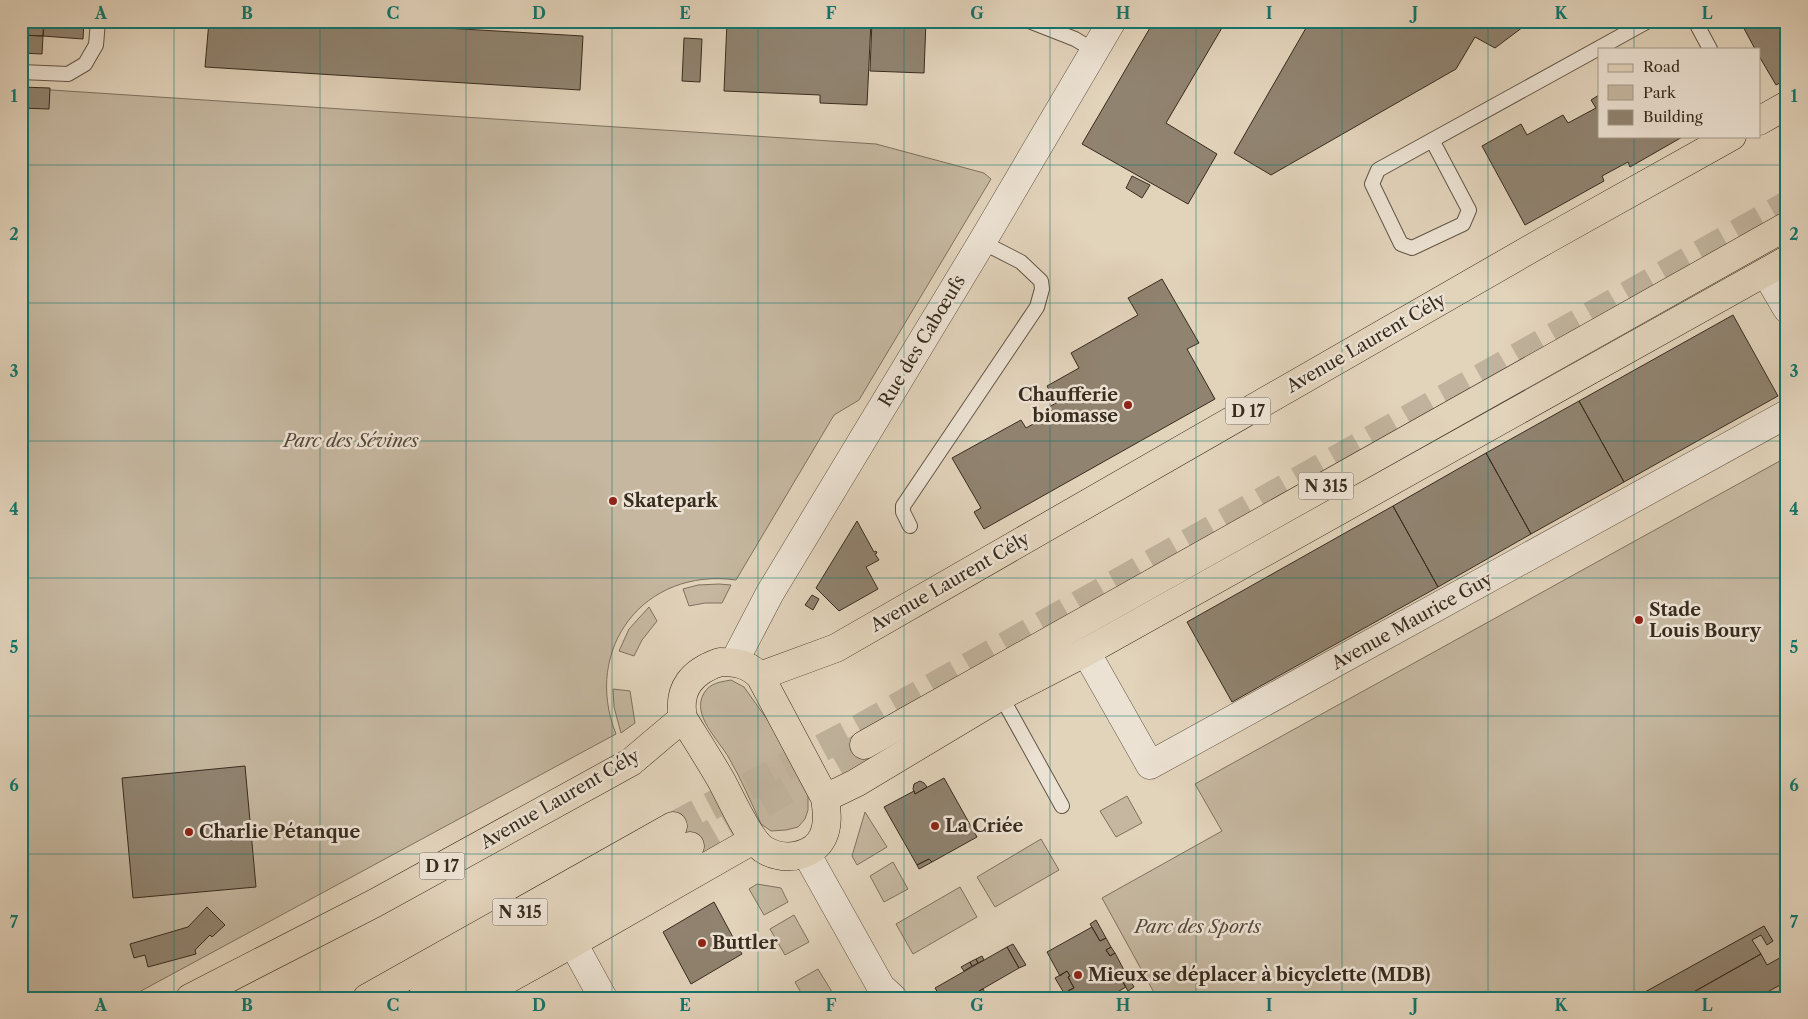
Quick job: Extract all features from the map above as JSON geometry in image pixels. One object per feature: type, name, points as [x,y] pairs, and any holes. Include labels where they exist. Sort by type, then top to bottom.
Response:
[{"type":"main road","points":[[1760,120],[1787,105]]},
{"type":"main road","name":"Avenue Laurent Cély","points":[[760,676],[836,648],[1528,250],[1728,138]]},
{"type":"main road","name":"N 315","points":[[864,745],[1787,226]]},
{"type":"main road","points":[[826,798],[856,783],[1001,696],[1086,652],[1776,266]]},
{"type":"main road","points":[[720,662],[734,662],[752,669],[760,676],[826,798],[828,812],[825,832],[816,846],[806,853],[794,856],[774,854],[763,849],[753,840],[720,778],[683,718],[681,708],[683,694],[688,682],[697,672],[709,666],[720,662]]},
{"type":"main road","name":"Avenue Laurent Cély","points":[[190,998],[375,903],[631,762],[683,718]]},
{"type":"main road","name":"N 315","points":[[367,998],[673,826]]},
{"type":"main road","points":[[474,998],[753,840]]},
{"type":"main road","name":"N 315","points":[[422,998],[690,846]]},
{"type":"street","name":"Rue des Cabœufs","points":[[734,662],[770,594],[982,242],[1112,21]]},
{"type":"street","points":[[1776,266],[1787,309]]},
{"type":"street","name":"Avenue Maurice Guy","points":[[1086,652],[1150,764],[1787,414]]},
{"type":"street","points":[[806,853],[886,994]]},
{"type":"street","points":[[573,943],[603,998]]},
{"type":"lane","points":[[21,72],[68,74],[85,64],[96,45],[98,21]]},
{"type":"lane","points":[[1029,21],[1075,39],[1095,51]]},
{"type":"lane","points":[[1599,48],[1648,21]]},
{"type":"lane","points":[[1695,21],[1709,48]]},
{"type":"lane","points":[[1432,140],[1469,210],[1463,224],[1412,248],[1401,244],[1372,184],[1378,170],[1432,140],[1598,49]]},
{"type":"lane","points":[[910,526],[903,512],[903,506],[1036,307],[1042,289],[1041,281],[1021,262],[982,242]]},
{"type":"lane","points":[[1001,696],[1062,806]]},
{"type":"green space","name":"Parc des Sévines","points":[[21,88],[876,144],[984,173],[991,179],[859,400],[834,415],[736,580],[703,579],[674,587],[649,601],[629,620],[615,644],[607,672],[608,702],[616,734],[128,998],[21,998]]},
{"type":"green space","name":"Stade Louis Boury","points":[[1787,457],[1787,998],[1157,998],[1102,898],[1222,831],[1195,784]]},
{"type":"green space","points":[[698,585],[731,585],[722,603],[705,603],[689,606],[683,589]]},
{"type":"green space","points":[[649,607],[657,621],[642,640],[634,656],[619,651],[629,629]]},
{"type":"green space","points":[[731,680],[744,687],[769,722],[808,794],[808,810],[805,819],[798,827],[771,831],[761,824],[733,766],[707,727],[701,710],[701,701],[704,693],[712,685]]},
{"type":"green space","points":[[613,689],[630,691],[635,723],[621,733],[614,707]]},
{"type":"green space","points":[[1127,796],[1142,823],[1116,837],[1100,811]]},
{"type":"green space","points":[[865,812],[887,847],[857,865],[852,856]]},
{"type":"green space","points":[[1041,839],[1059,870],[995,907],[977,877]]},
{"type":"green space","points":[[893,862],[908,889],[884,902],[870,876]]},
{"type":"green space","points":[[757,884],[781,888],[788,902],[764,915],[749,889]]},
{"type":"green space","points":[[960,887],[977,917],[913,954],[896,924]]},
{"type":"green space","points":[[794,915],[809,942],[785,955],[770,929]]},
{"type":"green space","points":[[818,969],[834,995],[829,998],[804,998],[795,982]]},
{"type":"building","points":[[21,21],[44,21],[43,36],[21,35]]},
{"type":"building","points":[[44,21],[84,21],[83,39],[43,36]]},
{"type":"building","points":[[209,21],[324,21],[583,36],[580,90],[205,67]]},
{"type":"building","points":[[727,21],[871,21],[867,105],[820,103],[820,95],[724,91]]},
{"type":"building","points":[[872,21],[926,21],[924,73],[870,71]]},
{"type":"building","points":[[1154,21],[1226,21],[1166,123],[1217,154],[1188,204],[1082,144]]},
{"type":"building","points":[[1310,21],[1531,21],[1495,48],[1475,37],[1456,69],[1271,175],[1234,153]]},
{"type":"building","points":[[1740,21],[1787,21],[1787,79],[1776,85],[1760,58],[1760,48],[1754,48]]},
{"type":"building","points":[[21,35],[43,36],[42,54],[21,53]]},
{"type":"building","points":[[684,38],[702,39],[700,82],[682,81]]},
{"type":"building","points":[[21,87],[50,88],[49,109],[21,108]]},
{"type":"building","points":[[1598,96],[1598,138],[1681,138],[1630,167],[1628,162],[1602,176],[1604,181],[1525,225],[1482,146],[1521,124],[1527,135],[1563,115],[1568,123],[1596,108],[1591,100]]},
{"type":"building","points":[[1132,176],[1150,185],[1142,198],[1126,188]]},
{"type":"building","name":"Chaufferie biomasse","points":[[1162,279],[1199,343],[1187,349],[1215,399],[984,529],[974,512],[981,508],[952,458],[1021,420],[1026,428],[1053,413],[1049,407],[1056,403],[1047,386],[1079,368],[1071,353],[1138,315],[1128,298]]},
{"type":"building","points":[[1733,315],[1778,396],[1624,482],[1579,401]]},
{"type":"building","points":[[1579,401],[1624,482],[1531,534],[1486,453]]},
{"type":"building","points":[[1486,453],[1531,534],[1438,587],[1393,506]]},
{"type":"building","points":[[1393,506],[1438,587],[1232,702],[1187,622]]},
{"type":"building","points":[[857,521],[874,552],[876,551],[877,553],[875,554],[879,560],[866,567],[878,589],[839,611],[816,588]]},
{"type":"building","points":[[812,595],[819,599],[813,610],[805,605]]},
{"type":"building","name":"Charlie Pétanque","points":[[245,766],[256,887],[133,898],[122,778]]},
{"type":"building","points":[[944,778],[977,837],[932,862],[929,859],[917,865],[884,807],[914,791],[915,794]]},
{"type":"building","points":[[920,781],[927,787],[915,794],[914,784]]},
{"type":"building","points":[[929,859],[932,862],[919,869],[917,865]]},
{"type":"building","name":"Buttler","points":[[714,902],[742,954],[691,984],[663,932]]},
{"type":"building","points":[[207,907],[225,925],[212,937],[210,935],[195,950],[196,954],[148,967],[145,955],[134,958],[130,944],[188,927]]},
{"type":"building","points":[[1096,920],[1106,938],[1100,941],[1090,924]]},
{"type":"building","points":[[1764,926],[1773,941],[1767,945],[1761,935],[1752,940],[1761,954],[1683,998],[1648,998],[1645,992]]},
{"type":"building","points":[[1092,927],[1100,941],[1106,938],[1111,947],[1106,950],[1110,956],[1115,953],[1124,970],[1118,974],[1126,987],[1107,998],[1073,998],[1069,990],[1074,988],[1068,977],[1070,976],[1067,971],[1060,976],[1047,952]]},
{"type":"building","points":[[1013,944],[1026,965],[1019,968],[1007,947]]},
{"type":"building","points":[[1007,947],[1019,968],[979,991],[983,998],[941,998],[935,988]]},
{"type":"building","points":[[1111,947],[1115,953],[1110,956],[1106,950]]},
{"type":"building","points":[[1761,954],[1767,965],[1787,954],[1787,981],[1757,998],[1683,998]]},
{"type":"building","points":[[982,956],[984,960],[978,963],[976,959]]},
{"type":"building","points":[[976,959],[978,963],[972,966],[970,962]]},
{"type":"building","points":[[970,962],[972,966],[964,971],[961,967]]},
{"type":"building","points":[[1124,970],[1134,987],[1128,991],[1118,974]]},
{"type":"building","points":[[1067,971],[1074,988],[1064,993],[1055,978]]},
{"type":"building","points":[[983,989],[988,998],[983,998],[979,991]]},
{"type":"tunnel","points":[[673,826],[856,730],[1787,205]]},
{"type":"tunnel","points":[[690,846],[864,745]]},
{"type":"place","name":"Chaufferie biomasse","points":[[1128,405]]},
{"type":"place","name":"Skatepark","points":[[613,501]]},
{"type":"place","name":"Stade Louis Boury","points":[[1639,620]]},
{"type":"place","name":"La Criée","points":[[935,826]]},
{"type":"place","name":"Charlie Pétanque","points":[[189,832]]},
{"type":"place","name":"Buttler","points":[[702,943]]},
{"type":"place","name":"Mieux se déplacer à bicyclette (MDB)","points":[[1078,975]]},
{"type":"park label","name":"Parc des Sports","points":[[1198,927]]}]
